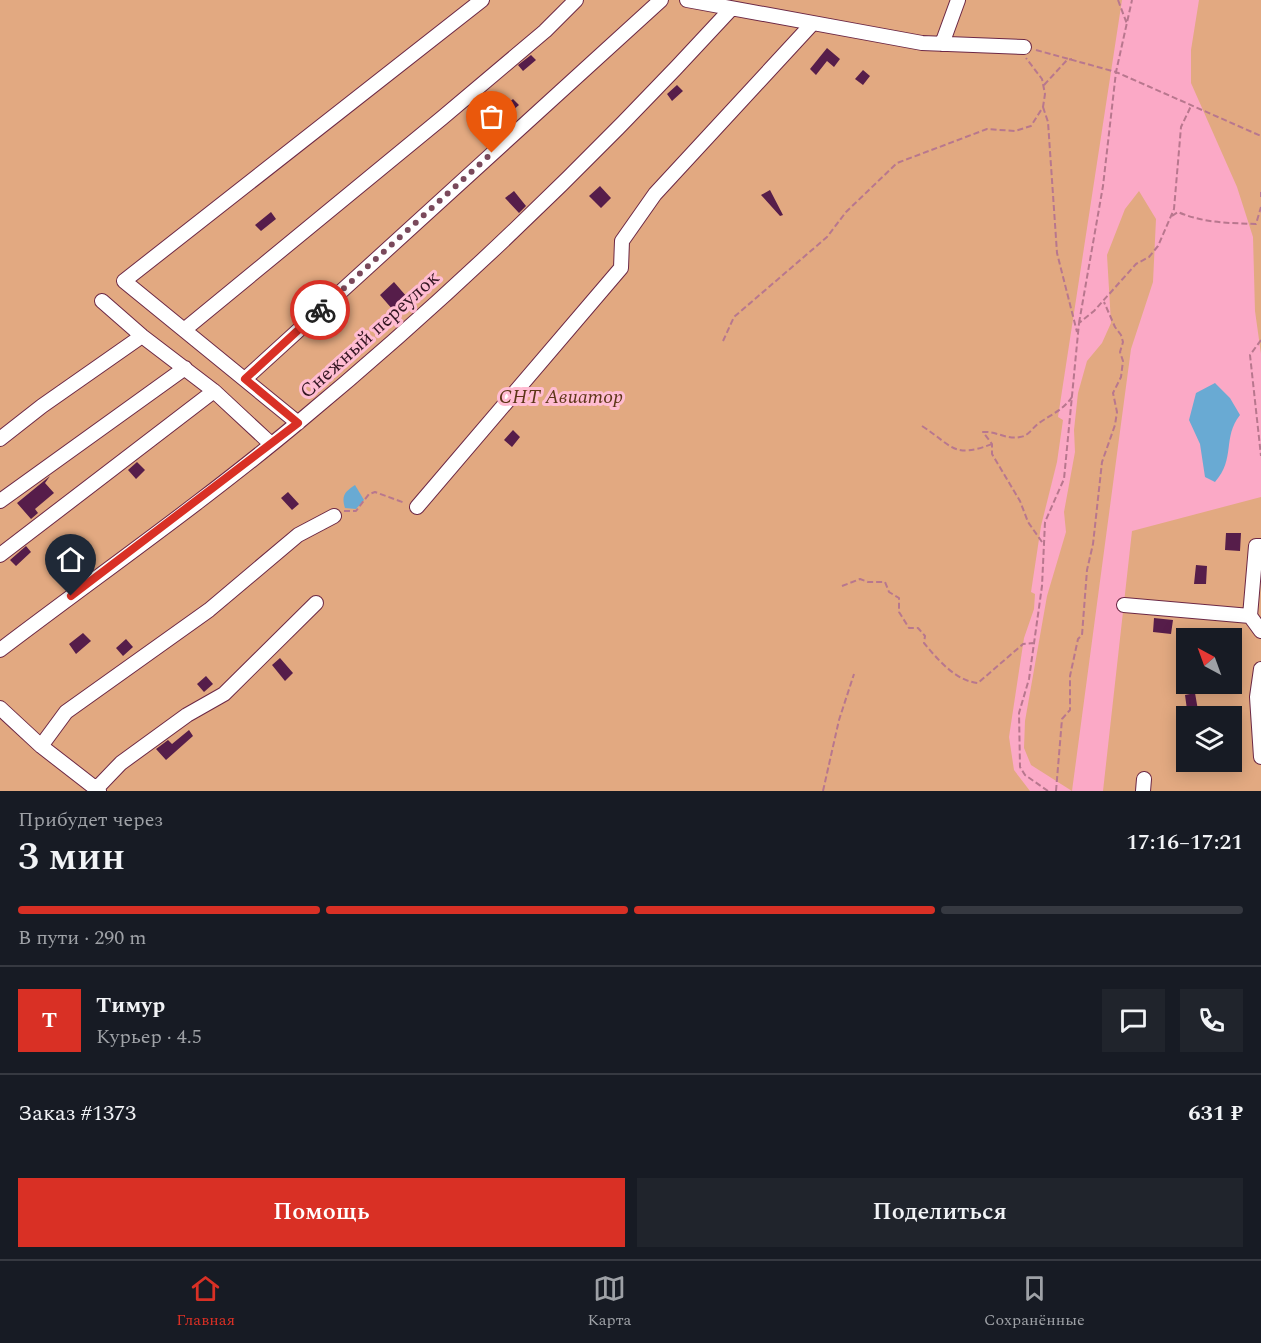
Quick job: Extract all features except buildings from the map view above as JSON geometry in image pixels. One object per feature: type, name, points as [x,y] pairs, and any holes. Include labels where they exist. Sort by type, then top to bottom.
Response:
[{"type":"street","points":[[298,423],[124,281],[482,0]]},
{"type":"street","points":[[184,330],[442,118],[545,31],[576,0]]},
{"type":"street","points":[[245,379],[661,0]]},
{"type":"street","points":[[687,0],[922,43],[1020,47]]},
{"type":"street","points":[[942,44],[958,0]]},
{"type":"street","name":"Снежный переулок","points":[[0,650],[298,423],[465,274],[661,85],[731,9]]},
{"type":"street","points":[[417,507],[621,268],[622,241],[655,194],[812,24]]},
{"type":"street","points":[[102,301],[142,336],[214,392],[271,444]]},
{"type":"street","points":[[0,439],[42,406],[142,336]]},
{"type":"street","points":[[0,501],[185,368]]},
{"type":"street","points":[[0,555],[214,392]]},
{"type":"street","points":[[41,746],[66,712],[209,610],[298,535],[334,516]]},
{"type":"street","points":[[1261,546],[1256,546],[1250,616],[1261,631]]},
{"type":"street","points":[[0,708],[41,746],[97,790],[121,763],[187,715],[224,694],[316,603]]},
{"type":"street","points":[[1124,605],[1250,616]]},
{"type":"street","points":[[1261,669],[1257,697],[1261,757]]},
{"type":"path","points":[[1118,0],[1127,24]]},
{"type":"path","points":[[1048,791],[1025,775],[1020,767],[1019,713],[1029,679],[1042,586],[1042,542],[1045,522],[1064,479],[1079,323],[1103,186],[1116,72],[1132,0]]},
{"type":"path","points":[[1020,47],[1116,72],[1261,136]]},
{"type":"path","points":[[1020,47],[1044,85],[1043,107],[1048,122],[1057,253],[1078,334]]},
{"type":"path","points":[[1044,85],[1067,60],[1073,59]]},
{"type":"path","points":[[1079,323],[1086,320],[1136,264],[1154,253],[1174,209],[1181,127],[1191,106]]},
{"type":"path","points":[[723,341],[734,317],[827,237],[846,212],[897,163],[987,129],[1016,131],[1031,126],[1043,107]]},
{"type":"path","points":[[1261,192],[1261,197]]},
{"type":"path","points":[[1170,218],[1178,212],[1193,219],[1215,223],[1256,224],[1261,207]]},
{"type":"path","points":[[1056,791],[1062,719],[1070,711],[1070,676],[1078,639],[1082,635],[1087,570],[1096,525],[1102,462],[1115,425],[1117,412],[1113,393],[1121,377],[1123,361],[1120,352],[1123,342],[1121,335],[1106,310],[1104,301]]},
{"type":"path","points":[[1261,340],[1250,356],[1261,456]]},
{"type":"path","points":[[1042,542],[1037,538],[1020,501],[993,454],[992,444],[983,432],[995,432],[1004,437],[1025,435],[1065,407],[1073,395]]},
{"type":"path","points":[[922,426],[955,450],[970,453],[992,444]]},
{"type":"path","points":[[334,516],[344,511],[356,511],[369,494],[375,492],[417,507]]},
{"type":"path","points":[[842,586],[860,579],[868,582],[885,582],[889,592],[899,598],[899,612],[909,628],[918,628],[925,636],[924,643],[935,657],[965,682],[978,683],[1023,644],[1033,643]]},
{"type":"path","points":[[823,791],[839,720],[854,674]]},
{"type":"green space","name":"СНТ Авиатор","points":[[0,0],[1122,0],[1058,417],[1063,420],[1057,462],[1041,526],[1031,592],[1035,594],[1034,609],[1024,638],[1009,737],[1014,770],[1030,791],[0,791]]},
{"type":"green space","points":[[1199,0],[1261,0],[1261,354],[1255,311],[1253,237],[1237,187],[1191,83],[1191,50]]},
{"type":"green space","points":[[1139,191],[1156,219],[1153,282],[1131,349],[1072,791],[1031,765],[1024,748],[1025,721],[1047,596],[1066,532],[1064,512],[1075,452],[1074,430],[1078,393],[1087,361],[1102,343],[1111,323],[1107,255],[1125,209]]},
{"type":"green space","points":[[1261,497],[1261,791],[1103,791],[1132,531]]},
{"type":"water","points":[[1215,383],[1230,398],[1240,415],[1231,432],[1225,465],[1215,482],[1205,477],[1200,444],[1189,420],[1196,393]]},
{"type":"water","points":[[355,485],[364,500],[356,509],[345,508],[343,500],[345,494]]},
{"type":"way so far","points":[[320,310],[492,153]]},
{"type":"route","points":[[71,596],[298,423],[245,379],[320,310]]}]
